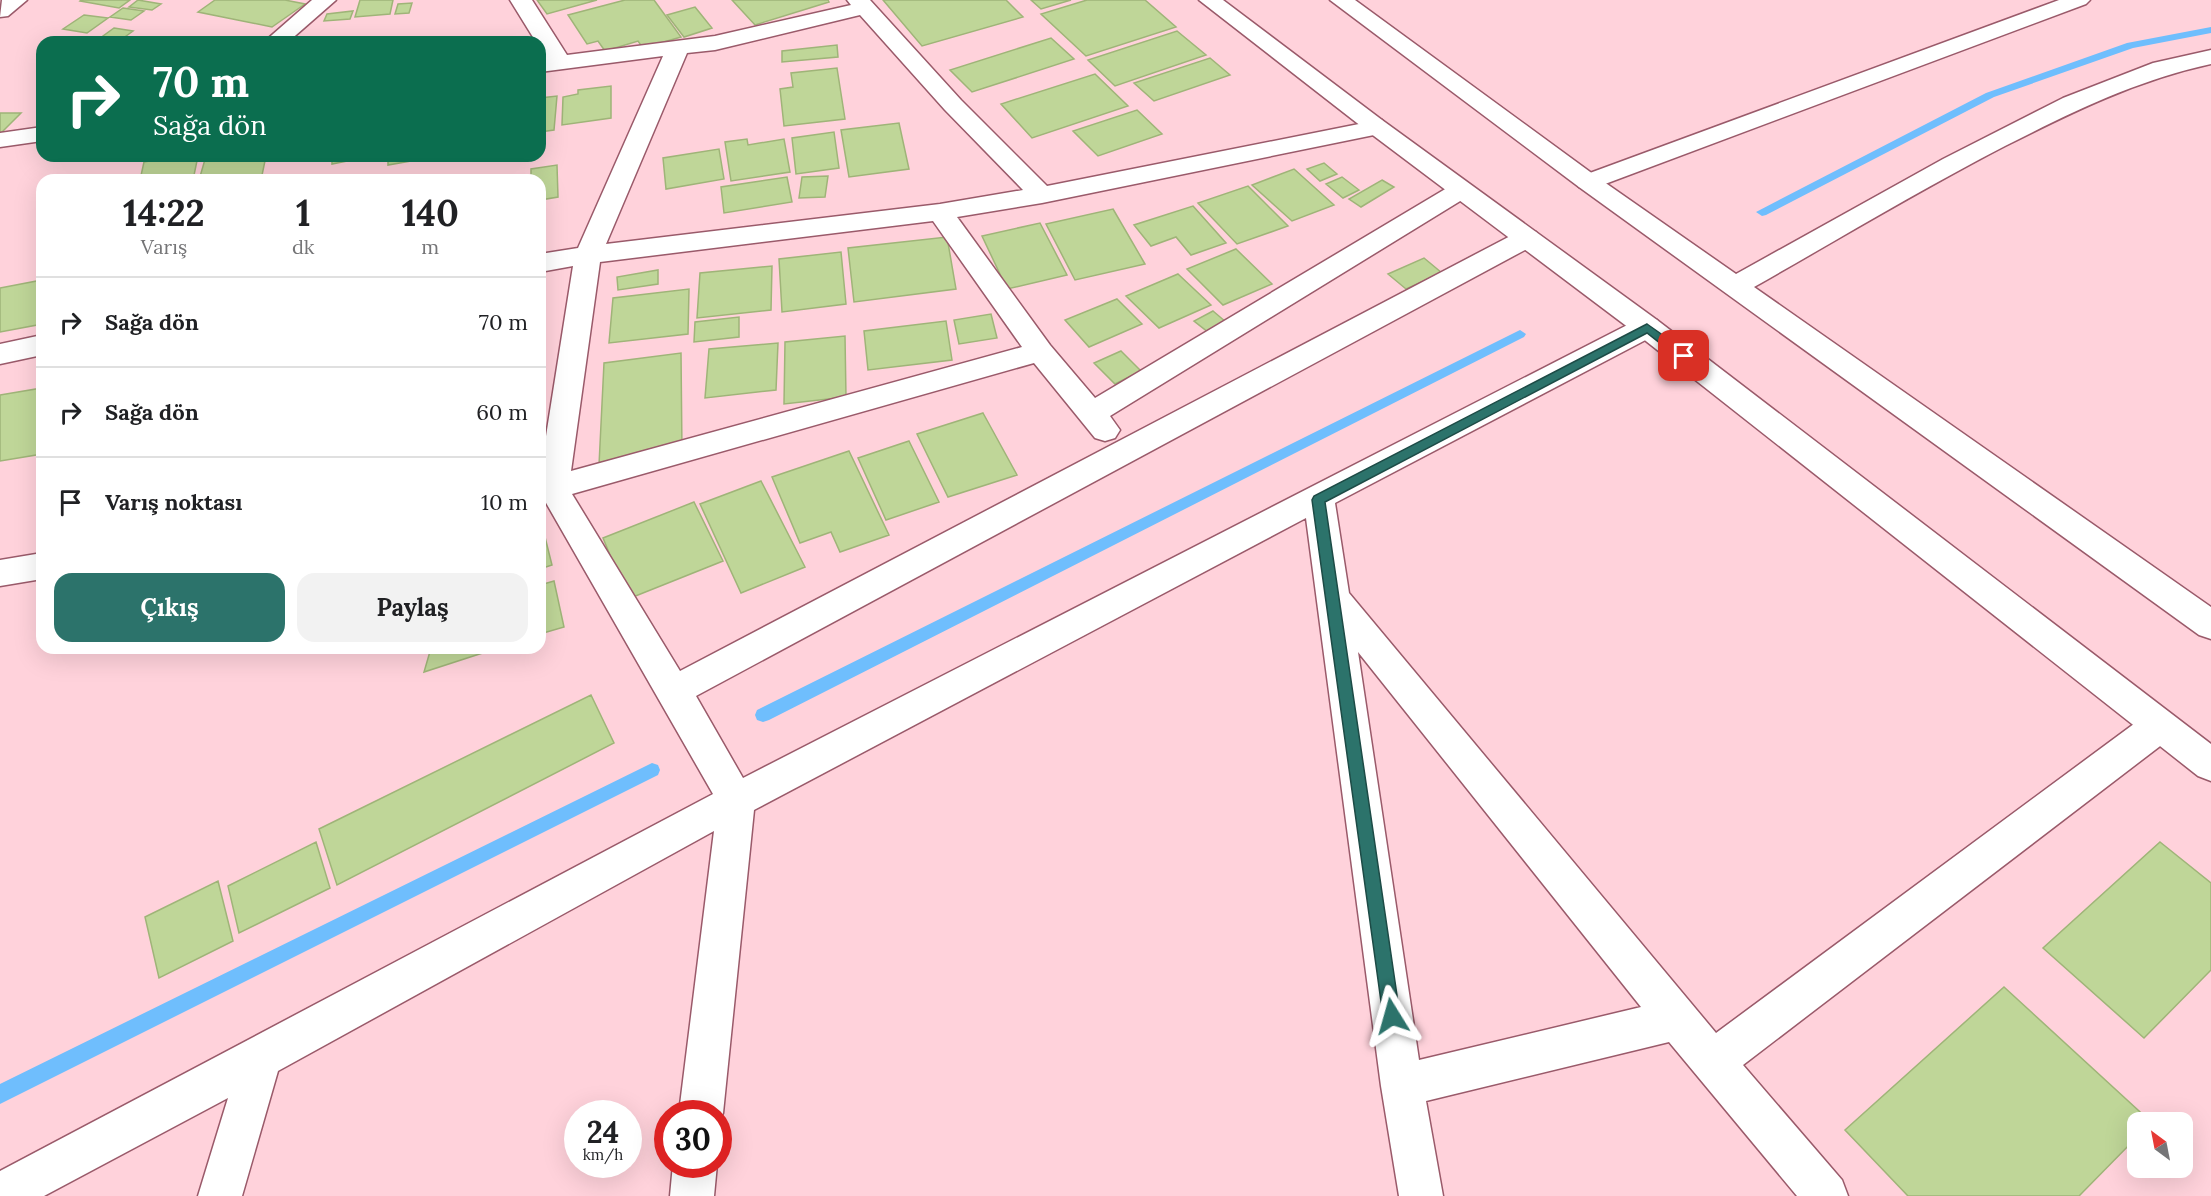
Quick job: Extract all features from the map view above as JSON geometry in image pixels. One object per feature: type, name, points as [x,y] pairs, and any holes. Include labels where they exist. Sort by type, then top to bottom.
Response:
[{"type":"street","points":[[0,11],[16,0]]},
{"type":"street","points":[[282,36],[324,0]]},
{"type":"street","points":[[521,0],[537,36]]},
{"type":"street","points":[[1210,0],[1374,125],[1647,327],[2211,765]]},
{"type":"street","points":[[1341,0],[1588,182],[2211,625]]},
{"type":"street","points":[[1588,182],[2079,0]]},
{"type":"street","points":[[550,64],[715,43],[861,4],[953,105],[1042,195]]},
{"type":"street","points":[[678,48],[588,255],[547,490],[674,691],[736,800],[702,1100]]},
{"type":"street","points":[[1736,286],[1952,164],[2071,103],[2161,68],[2211,57]]},
{"type":"street","points":[[546,261],[940,212],[1042,195],[1374,128],[1374,125]]},
{"type":"street","points":[[0,140],[36,135]]},
{"type":"street","points":[[1091,414],[1461,190]]},
{"type":"street","points":[[940,212],[1040,352],[1123,452]]},
{"type":"street","points":[[674,691],[1527,238]]},
{"type":"street","points":[[0,1195],[261,1058],[736,800],[1318,500],[1647,327]]},
{"type":"street","points":[[0,354],[36,346]]},
{"type":"street","points":[[547,490],[1040,352]]},
{"type":"street","points":[[1318,500],[1402,1086],[1420,1196]]},
{"type":"street","points":[[0,573],[36,567]]},
{"type":"street","points":[[1332,596],[1677,1019],[1826,1196]]},
{"type":"street","points":[[1713,1062],[2159,726]]},
{"type":"street","points":[[1402,1086],[1677,1019]]},
{"type":"street","points":[[220,1196],[261,1058]]},
{"type":"street","points":[[692,1196],[694,1178]]},
{"type":"building","points":[[81,0],[130,0],[119,8]]},
{"type":"building","points":[[138,0],[161,4],[152,10],[129,7]]},
{"type":"building","points":[[215,0],[285,0],[305,4],[272,27],[198,12]]},
{"type":"building","points":[[360,0],[393,0],[390,14],[355,17]]},
{"type":"building","points":[[537,0],[597,0],[547,14]]},
{"type":"building","points":[[625,0],[654,0],[681,37],[643,48],[638,41],[605,51],[598,41],[587,44],[568,15]]},
{"type":"building","points":[[732,0],[828,0],[829,2],[755,25]]},
{"type":"building","points":[[883,0],[1006,0],[1023,17],[922,46]]},
{"type":"building","points":[[1031,0],[1071,0],[1041,9]]},
{"type":"building","points":[[1087,0],[1145,0],[1176,27],[1086,56],[1041,14]]},
{"type":"building","points":[[412,3],[409,13],[395,14],[398,4]]},
{"type":"building","points":[[695,7],[712,28],[684,37],[667,15]]},
{"type":"building","points":[[123,8],[144,11],[131,20],[110,17]]},
{"type":"building","points":[[353,11],[350,19],[324,21],[327,14]]},
{"type":"building","points":[[84,15],[108,18],[87,33],[63,29]]},
{"type":"building","points":[[114,28],[133,31],[126,36],[103,36]]},
{"type":"building","points":[[1177,31],[1206,55],[1115,86],[1088,60]]},
{"type":"building","points":[[1051,38],[1074,59],[972,92],[950,70]]},
{"type":"building","points":[[837,45],[838,57],[782,62],[782,51]]},
{"type":"building","points":[[1210,58],[1230,75],[1154,101],[1134,83]]},
{"type":"building","points":[[837,68],[845,119],[784,126],[780,89],[793,87],[791,73]]},
{"type":"building","points":[[1095,74],[1128,106],[1032,138],[1001,104]]},
{"type":"building","points":[[611,86],[611,118],[562,125],[563,97],[578,94],[578,90]]},
{"type":"building","points":[[557,96],[554,130],[546,131],[546,97]]},
{"type":"building","points":[[1137,110],[1162,134],[1098,156],[1073,131]]},
{"type":"building","points":[[0,113],[21,113],[0,134]]},
{"type":"building","points":[[899,123],[909,169],[849,177],[841,130]]},
{"type":"building","points":[[834,132],[839,168],[796,174],[792,138]]},
{"type":"building","points":[[747,139],[748,145],[784,139],[790,172],[731,181],[725,142]]},
{"type":"building","points":[[719,149],[724,179],[666,189],[663,158]]},
{"type":"building","points":[[144,162],[197,162],[194,174],[141,174]]},
{"type":"building","points":[[204,162],[265,162],[262,174],[201,174]]},
{"type":"building","points":[[388,162],[405,162],[388,165]]},
{"type":"building","points":[[1324,163],[1337,174],[1320,181],[1307,169]]},
{"type":"building","points":[[557,165],[558,197],[546,199],[546,174],[531,174],[531,169]]},
{"type":"building","points":[[1294,169],[1334,205],[1292,221],[1252,185]]},
{"type":"building","points":[[828,176],[825,197],[799,198],[802,177]]},
{"type":"building","points":[[787,177],[792,202],[724,213],[721,187]]},
{"type":"building","points":[[1342,177],[1359,190],[1343,198],[1326,184]]},
{"type":"building","points":[[1382,180],[1394,187],[1361,207],[1349,199]]},
{"type":"building","points":[[1248,186],[1288,226],[1237,244],[1198,203]]},
{"type":"building","points":[[1193,206],[1226,243],[1191,255],[1176,237],[1151,246],[1134,225]]},
{"type":"building","points":[[1113,209],[1145,264],[1075,280],[1046,224]]},
{"type":"building","points":[[1040,223],[1067,275],[1007,289],[982,236]]},
{"type":"building","points":[[947,237],[956,289],[854,302],[848,248]]},
{"type":"building","points":[[1236,249],[1272,284],[1223,305],[1187,269]]},
{"type":"building","points":[[841,252],[846,304],[782,312],[779,259]]},
{"type":"building","points":[[1424,258],[1442,273],[1406,289],[1388,274]]},
{"type":"building","points":[[772,266],[771,310],[697,318],[700,273]]},
{"type":"building","points":[[658,270],[658,284],[618,290],[617,277]]},
{"type":"building","points":[[1178,274],[1211,305],[1159,328],[1126,296]]},
{"type":"building","points":[[36,281],[36,325],[0,332],[0,288]]},
{"type":"building","points":[[689,289],[688,334],[609,343],[613,298]]},
{"type":"building","points":[[1117,299],[1142,324],[1089,347],[1065,320]]},
{"type":"building","points":[[1213,311],[1226,322],[1208,332],[1194,321]]},
{"type":"building","points":[[991,314],[997,338],[959,344],[954,320]]},
{"type":"building","points":[[739,317],[739,337],[694,342],[695,322]]},
{"type":"building","points":[[946,321],[952,360],[868,370],[864,331]]},
{"type":"building","points":[[845,336],[846,397],[784,404],[785,342]]},
{"type":"building","points":[[778,343],[776,390],[705,398],[709,349]]},
{"type":"building","points":[[1121,351],[1141,371],[1115,384],[1094,363]]},
{"type":"building","points":[[681,353],[682,452],[599,465],[604,363]]},
{"type":"building","points":[[36,389],[36,455],[0,461],[0,395]]},
{"type":"building","points":[[983,413],[1017,475],[948,497],[917,434]]},
{"type":"building","points":[[909,441],[939,502],[886,520],[858,458]]},
{"type":"building","points":[[849,451],[889,535],[840,552],[831,532],[800,543],[772,477]]},
{"type":"building","points":[[761,481],[805,567],[741,593],[700,504]]},
{"type":"building","points":[[694,502],[723,561],[628,599],[603,538]]},
{"type":"building","points":[[546,541],[552,565],[546,567]]},
{"type":"building","points":[[554,581],[564,627],[546,632],[546,583]]},
{"type":"building","points":[[429,654],[480,654],[424,672]]},
{"type":"building","points":[[591,695],[614,743],[337,885],[319,829]]},
{"type":"building","points":[[316,842],[330,888],[239,933],[228,886]]},
{"type":"building","points":[[2160,842],[2211,883],[2211,970],[2144,1038],[2043,948]]},
{"type":"building","points":[[218,881],[233,941],[159,978],[145,917]]},
{"type":"building","points":[[2004,987],[2140,1112],[2127,1112],[2127,1147],[2079,1196],[1908,1196],[1845,1130]]},
{"type":"waterway","points":[[1762,212],[1990,95],[2131,45],[2211,30]]},
{"type":"waterway","points":[[763,715],[1520,334]]},
{"type":"waterway","points":[[0,1094],[652,770]]},
{"type":"route","points":[[1392,1016],[1318,500],[1647,327],[1684,356]]}]
